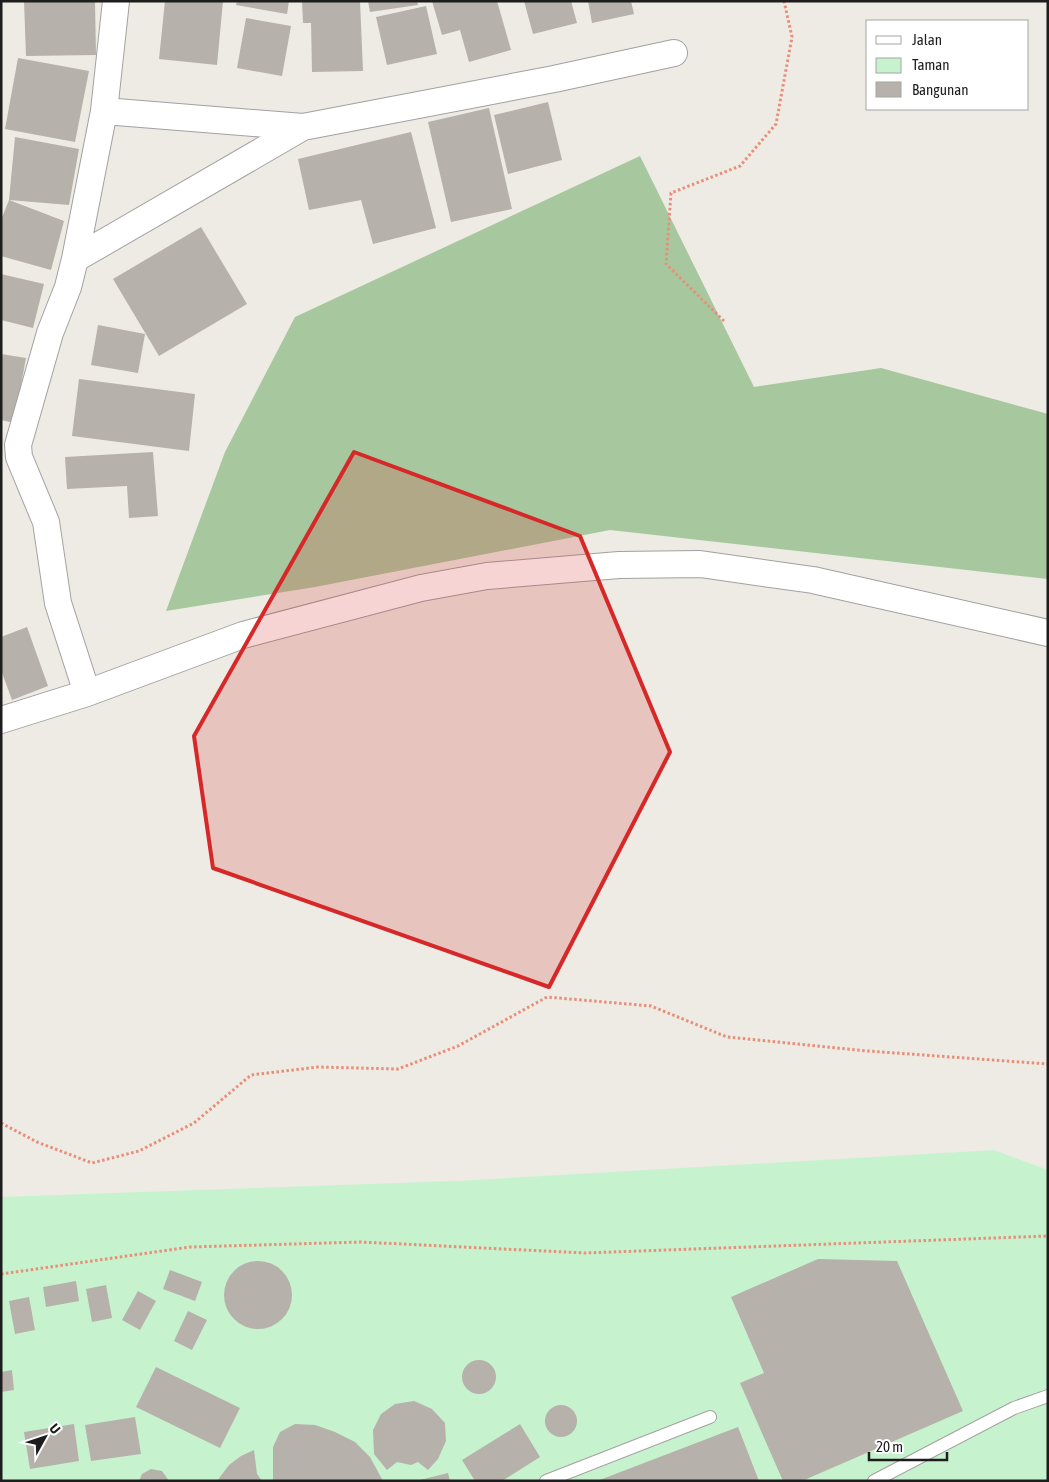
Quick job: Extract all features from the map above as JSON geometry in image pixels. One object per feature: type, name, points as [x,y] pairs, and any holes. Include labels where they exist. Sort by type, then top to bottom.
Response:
[{"type":"street","points":[[87,694],[58,603],[46,522],[10,456],[18,445],[47,341],[68,287],[75,259],[104,111],[116,1]]},
{"type":"street","points":[[104,111],[303,127],[554,79],[674,52]]},
{"type":"street","points":[[75,259],[303,127]]},
{"type":"street","points":[[1,720],[87,694],[243,635],[421,588],[487,576],[619,565],[700,564],[813,580],[1048,633]]},
{"type":"lane","points":[[874,1481],[1014,1408],[1048,1396]]},
{"type":"lane","points":[[546,1481],[710,1416]]},
{"type":"path","points":[[724,321],[666,264],[671,193],[740,166],[776,124],[792,37],[784,1]]},
{"type":"path","points":[[1,1123],[37,1142],[92,1163],[139,1151],[194,1123],[251,1075],[318,1067],[398,1069],[458,1046],[547,997],[651,1006],[727,1037],[868,1051],[1048,1064]]},
{"type":"path","points":[[1,1274],[190,1247],[361,1242],[585,1253],[1048,1236]]},
{"type":"highlighted area","points":[[354,452],[580,536],[670,752],[549,987],[213,868],[194,736]]},
{"type":"green space","points":[[640,156],[754,387],[881,368],[1048,414],[1048,579],[610,530],[315,587],[166,611],[225,452],[295,317]]},
{"type":"green space","points":[[994,1150],[1048,1170],[1048,1481],[1,1481],[1,1197],[457,1181]]},
{"type":"building","points":[[24,1],[95,1],[96,55],[26,56]]},
{"type":"building","points":[[165,1],[223,1],[217,65],[159,59]]},
{"type":"building","points":[[237,1],[289,1],[287,14],[236,5]]},
{"type":"building","points":[[302,1],[360,1],[363,71],[312,72],[311,23],[303,23]]},
{"type":"building","points":[[368,1],[417,1],[418,5],[370,12]]},
{"type":"building","points":[[432,1],[497,1],[511,50],[469,62],[460,30],[442,35]]},
{"type":"building","points":[[524,1],[571,1],[577,23],[533,34]]},
{"type":"building","points":[[588,1],[631,1],[634,14],[592,23]]},
{"type":"building","points":[[426,6],[437,54],[387,65],[376,17]]},
{"type":"building","points":[[246,18],[291,26],[282,76],[237,68]]},
{"type":"building","points":[[18,58],[89,71],[75,142],[5,129]]},
{"type":"building","points":[[548,102],[562,160],[508,174],[494,115]]},
{"type":"building","points":[[489,108],[512,209],[451,222],[428,122]]},
{"type":"building","points":[[411,132],[436,228],[373,244],[361,200],[309,210],[298,159]]},
{"type":"building","points":[[15,137],[79,149],[69,205],[9,200]]},
{"type":"building","points":[[9,200],[64,221],[51,270],[1,256],[1,220]]},
{"type":"building","points":[[201,227],[247,304],[159,356],[113,279]]},
{"type":"building","points":[[1,274],[44,284],[33,328],[1,320]]},
{"type":"building","points":[[98,325],[145,334],[138,373],[91,365]]},
{"type":"building","points":[[1,354],[26,358],[14,423],[1,420]]},
{"type":"building","points":[[79,379],[195,394],[189,451],[72,436]]},
{"type":"building","points":[[153,452],[158,516],[129,518],[127,486],[67,489],[65,457]]},
{"type":"building","points":[[27,627],[48,686],[12,700],[1,670],[1,637]]},
{"type":"building","points":[[818,1259],[897,1261],[963,1411],[802,1481],[783,1481],[740,1383],[764,1373],[731,1297]]},
{"type":"building","points":[[258,1261],[271,1264],[282,1271],[289,1282],[292,1295],[289,1308],[282,1319],[271,1326],[258,1329],[245,1326],[234,1319],[227,1308],[224,1295],[227,1282],[234,1271],[245,1264]]},
{"type":"building","points":[[170,1270],[202,1282],[195,1301],[163,1289]]},
{"type":"building","points":[[76,1281],[79,1301],[46,1307],[43,1287]]},
{"type":"building","points":[[106,1285],[112,1318],[92,1322],[86,1289]]},
{"type":"building","points":[[138,1291],[156,1301],[140,1330],[122,1320]]},
{"type":"building","points":[[29,1297],[35,1330],[15,1334],[9,1301]]},
{"type":"building","points":[[188,1311],[207,1320],[192,1350],[174,1341]]},
{"type":"building","points":[[479,1360],[491,1365],[496,1377],[491,1389],[479,1394],[467,1389],[462,1377],[467,1365]]},
{"type":"building","points":[[156,1367],[240,1408],[220,1448],[136,1407]]},
{"type":"building","points":[[12,1370],[14,1390],[1,1392],[1,1372]]},
{"type":"building","points":[[414,1401],[432,1409],[445,1423],[446,1441],[438,1459],[428,1470],[418,1462],[411,1465],[397,1462],[387,1470],[374,1454],[373,1430],[381,1414],[395,1404]]},
{"type":"building","points":[[561,1405],[573,1409],[577,1421],[573,1433],[561,1437],[549,1433],[545,1421],[549,1409]]},
{"type":"building","points":[[135,1417],[141,1454],[91,1461],[85,1425]]},
{"type":"building","points":[[74,1424],[79,1461],[30,1469],[24,1432]]},
{"type":"building","points":[[295,1424],[315,1425],[355,1442],[370,1457],[383,1481],[273,1481],[273,1447],[280,1432]]},
{"type":"building","points":[[520,1424],[540,1457],[502,1481],[475,1481],[462,1460]]},
{"type":"building","points":[[738,1427],[759,1481],[597,1481]]},
{"type":"building","points":[[254,1450],[257,1474],[262,1481],[217,1481],[229,1465],[241,1456]]},
{"type":"building","points":[[151,1469],[162,1471],[169,1481],[139,1481],[142,1474]]},
{"type":"building","points":[[448,1473],[450,1481],[420,1481],[420,1480]]}]
